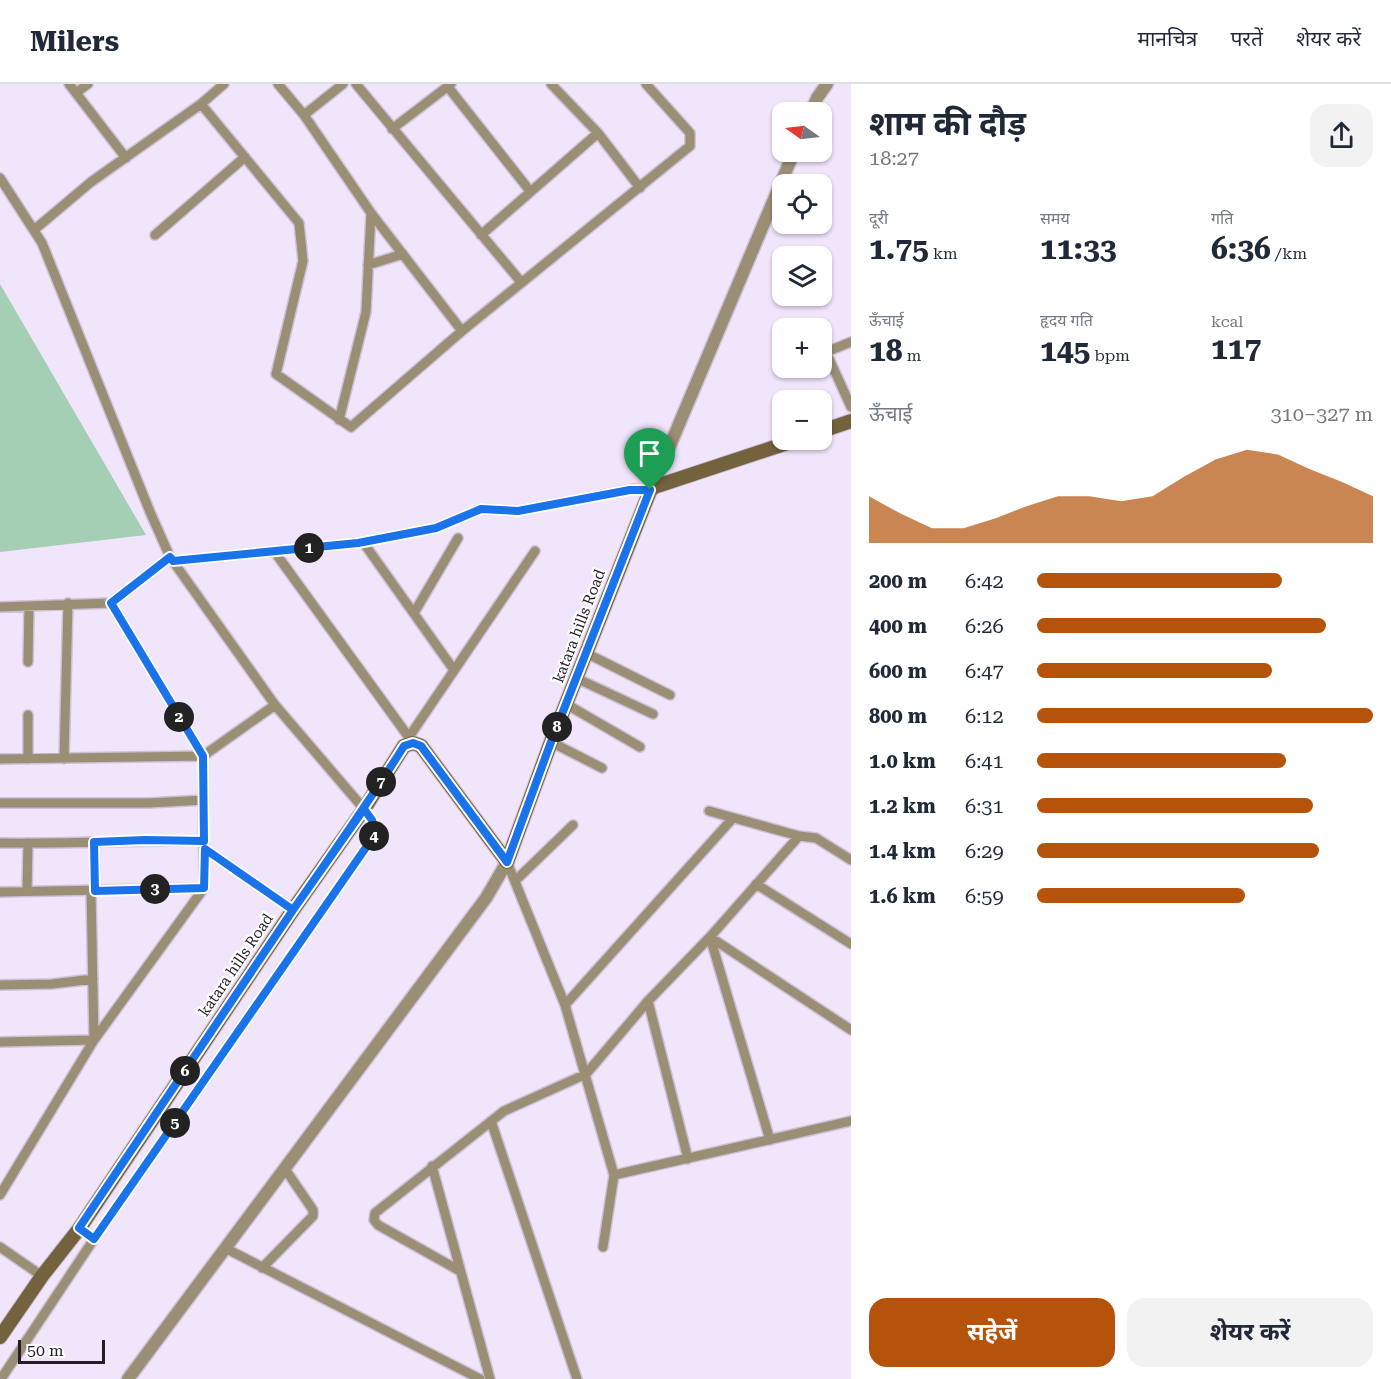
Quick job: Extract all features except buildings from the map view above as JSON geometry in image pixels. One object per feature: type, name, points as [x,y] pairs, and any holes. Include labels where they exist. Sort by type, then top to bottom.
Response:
[{"type":"main road","points":[[832,428],[851,421]]},
{"type":"main road","points":[[644,489],[772,448]]},
{"type":"main road","name":"katara hills Road","points":[[507,862],[586,653],[644,489]]},
{"type":"main road","points":[[411,740],[421,746],[507,862]]},
{"type":"main road","name":"katara hills Road","points":[[0,1337],[79,1228],[293,910],[364,809],[404,746],[411,740]]},
{"type":"street","points":[[69,84],[126,158]]},
{"type":"street","points":[[76,93],[87,84]]},
{"type":"street","points":[[34,230],[91,182],[201,104],[224,84]]},
{"type":"street","points":[[278,84],[371,213],[462,331]]},
{"type":"street","points":[[303,116],[343,84]]},
{"type":"street","points":[[356,84],[520,282]]},
{"type":"street","points":[[551,84],[598,133],[640,188]]},
{"type":"street","points":[[201,104],[299,223],[303,261],[276,374],[351,427],[520,282],[690,146],[690,133],[646,84]]},
{"type":"street","points":[[815,102],[827,84]]},
{"type":"street","points":[[392,129],[450,85],[530,191]]},
{"type":"street","points":[[481,235],[598,133]]},
{"type":"street","points":[[155,235],[245,157]]},
{"type":"street","points":[[0,607],[111,603],[172,559],[363,542],[436,528],[481,509],[518,511],[644,489],[790,162]]},
{"type":"street","points":[[0,178],[42,243],[150,512],[172,559],[275,705],[364,809],[372,820],[376,833],[94,1239],[1,1379]]},
{"type":"street","points":[[339,420],[366,312],[371,213]]},
{"type":"street","points":[[368,265],[403,254]]},
{"type":"street","points":[[851,342],[826,352],[851,407]]},
{"type":"street","points":[[414,613],[458,538]]},
{"type":"street","points":[[363,542],[454,669]]},
{"type":"street","points":[[274,551],[411,740],[454,669],[535,551]]},
{"type":"street","points":[[64,759],[68,603]]},
{"type":"street","points":[[0,1195],[93,1040],[204,888],[203,756],[111,603]]},
{"type":"street","points":[[28,606],[28,662]]},
{"type":"street","points":[[586,653],[670,695]]},
{"type":"street","points":[[576,678],[653,714]]},
{"type":"street","points":[[566,704],[640,747]]},
{"type":"street","points":[[0,759],[203,756],[275,705]]},
{"type":"street","points":[[27,716],[28,759]]},
{"type":"street","points":[[551,742],[602,768]]},
{"type":"street","points":[[0,802],[149,803],[204,800]]},
{"type":"street","points":[[709,811],[799,836],[816,838],[851,860]]},
{"type":"street","points":[[565,1005],[733,818]]},
{"type":"street","points":[[515,881],[573,825]]},
{"type":"street","points":[[460,1271],[378,1226],[374,1220],[375,1213],[504,1111],[585,1074],[648,1001],[710,937],[799,836]]},
{"type":"street","points":[[0,843],[145,840],[204,845],[293,910]]},
{"type":"street","points":[[93,1040],[94,842]]},
{"type":"street","points":[[27,891],[28,843]]},
{"type":"street","points":[[507,862],[565,1005],[614,1175],[603,1247]]},
{"type":"street","points":[[128,1379],[486,898],[507,862]]},
{"type":"street","points":[[756,884],[851,944]]},
{"type":"street","points":[[0,892],[204,888]]},
{"type":"street","points":[[710,937],[851,1030]]},
{"type":"street","points":[[710,937],[770,1140]]},
{"type":"street","points":[[0,985],[52,984],[93,979]]},
{"type":"street","points":[[648,1001],[688,1158]]},
{"type":"street","points":[[0,1042],[93,1040]]},
{"type":"street","points":[[491,1120],[577,1379]]},
{"type":"street","points":[[614,1175],[851,1121]]},
{"type":"street","points":[[432,1166],[490,1379]]},
{"type":"street","points":[[262,1268],[313,1216],[314,1210],[285,1169]]},
{"type":"street","points":[[79,1228],[94,1239]]},
{"type":"street","points":[[0,1247],[42,1276]]},
{"type":"street","points":[[226,1249],[480,1379]]},
{"type":"green space","points":[[0,284],[146,535],[0,552]]},
{"type":"route","points":[[650,490],[551,742],[507,862],[421,746],[408,743],[404,746],[364,809],[329,859],[293,910],[79,1228],[94,1239],[376,833],[372,820],[364,809],[293,910],[205,849],[204,888],[95,891],[94,842],[204,841],[203,756],[111,603],[170,557],[173,561],[358,543],[441,527],[481,509],[518,511],[634,489],[650,490]]}]
